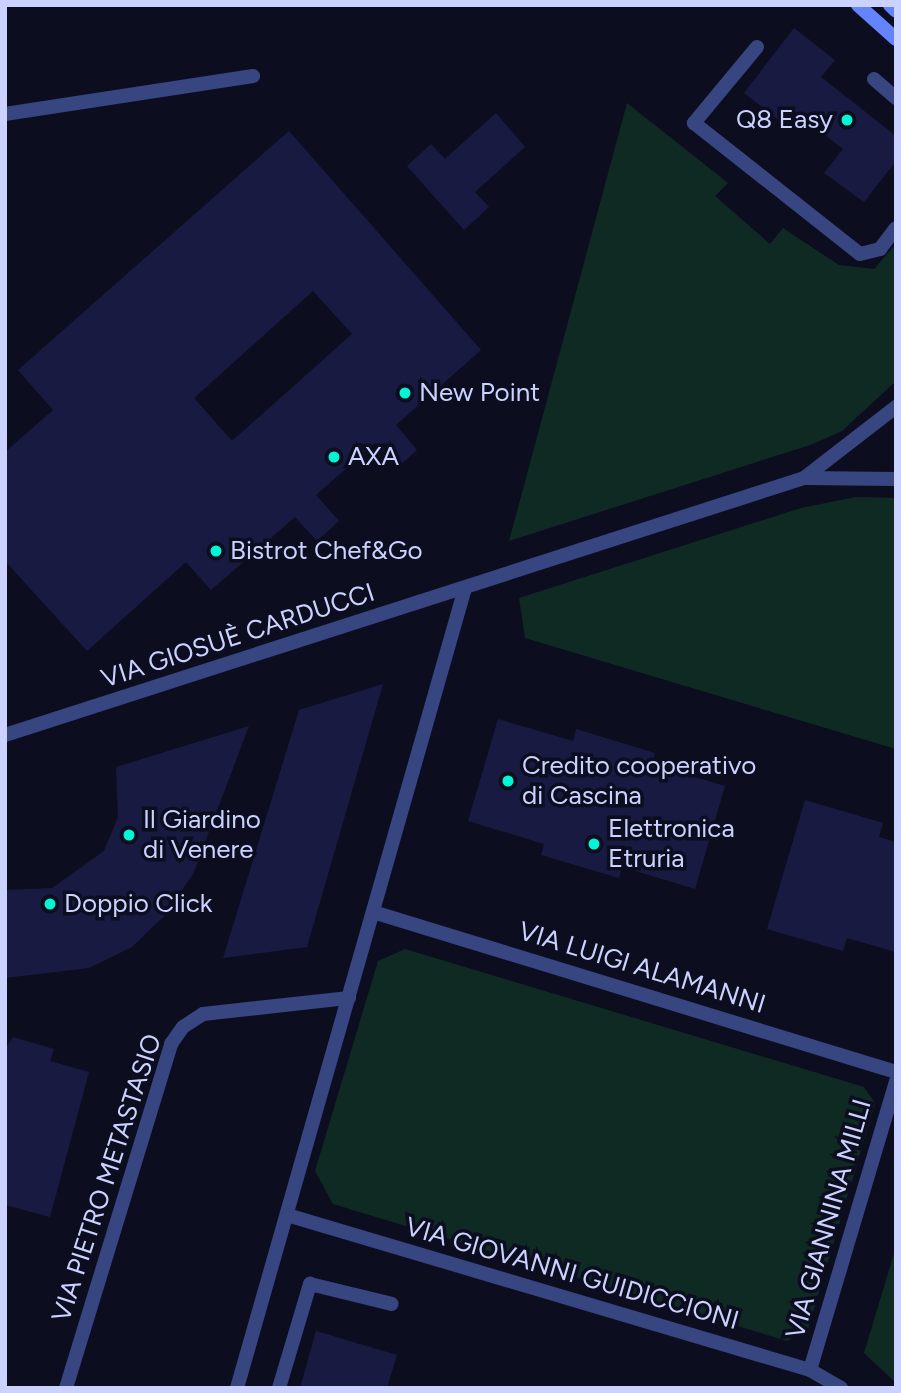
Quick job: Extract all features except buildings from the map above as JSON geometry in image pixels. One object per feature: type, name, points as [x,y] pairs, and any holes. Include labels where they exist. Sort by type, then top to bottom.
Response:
[{"type":"street","points":[[858,5],[896,39]]},
{"type":"street","points":[[890,5],[896,11]]},
{"type":"street","points":[[757,47],[694,123],[860,254],[880,249],[896,228]]},
{"type":"street","points":[[5,114],[253,76]]},
{"type":"street","points":[[874,79],[896,98]]},
{"type":"street","name":"VIA GIOSUÈ CARDUCCI","points":[[804,478],[896,407]]},
{"type":"street","name":"VIA GIOSUÈ CARDUCCI","points":[[5,735],[804,478],[896,479]]},
{"type":"street","points":[[237,1388],[465,588]]},
{"type":"street","name":"VIA LUIGI ALAMANNI","points":[[373,912],[896,1072]]},
{"type":"street","name":"VIA PIETRO METASTASIO","points":[[66,1388],[171,1044],[183,1027],[203,1014],[349,998]]},
{"type":"street","name":"VIA GIANNINA MILLI","points":[[810,1370],[896,1081]]},
{"type":"street","name":"VIA GIOVANNI GUIDICCIONI","points":[[287,1215],[810,1370],[841,1388]]},
{"type":"street","points":[[279,1388],[310,1284],[392,1304]]},
{"type":"green space","points":[[627,103],[728,183],[715,196],[770,244],[783,228],[839,265],[874,269],[896,244],[896,381],[842,431],[813,444],[509,541]]},
{"type":"green space","points":[[856,497],[896,498],[896,749],[525,638],[519,598],[801,508]]},
{"type":"green space","points":[[405,949],[864,1087],[875,1103],[808,1329],[787,1341],[333,1204],[315,1171],[378,961]]},
{"type":"green space","points":[[896,1247],[896,1383],[864,1353]]},
{"type":"place","name":"Q8 Easy","points":[[847,120]]},
{"type":"place","name":"New Point","points":[[405,393]]},
{"type":"place","name":"AXA","points":[[334,457]]},
{"type":"place","name":"Bistrot Chef&Go","points":[[216,551]]},
{"type":"place","name":"Credito cooperativo di Cascina","points":[[508,781]]},
{"type":"place","name":"Il Giardino di Venere","points":[[129,835]]},
{"type":"place","name":"Elettronica Etruria","points":[[594,844]]},
{"type":"place","name":"Doppio Click","points":[[50,904]]}]
